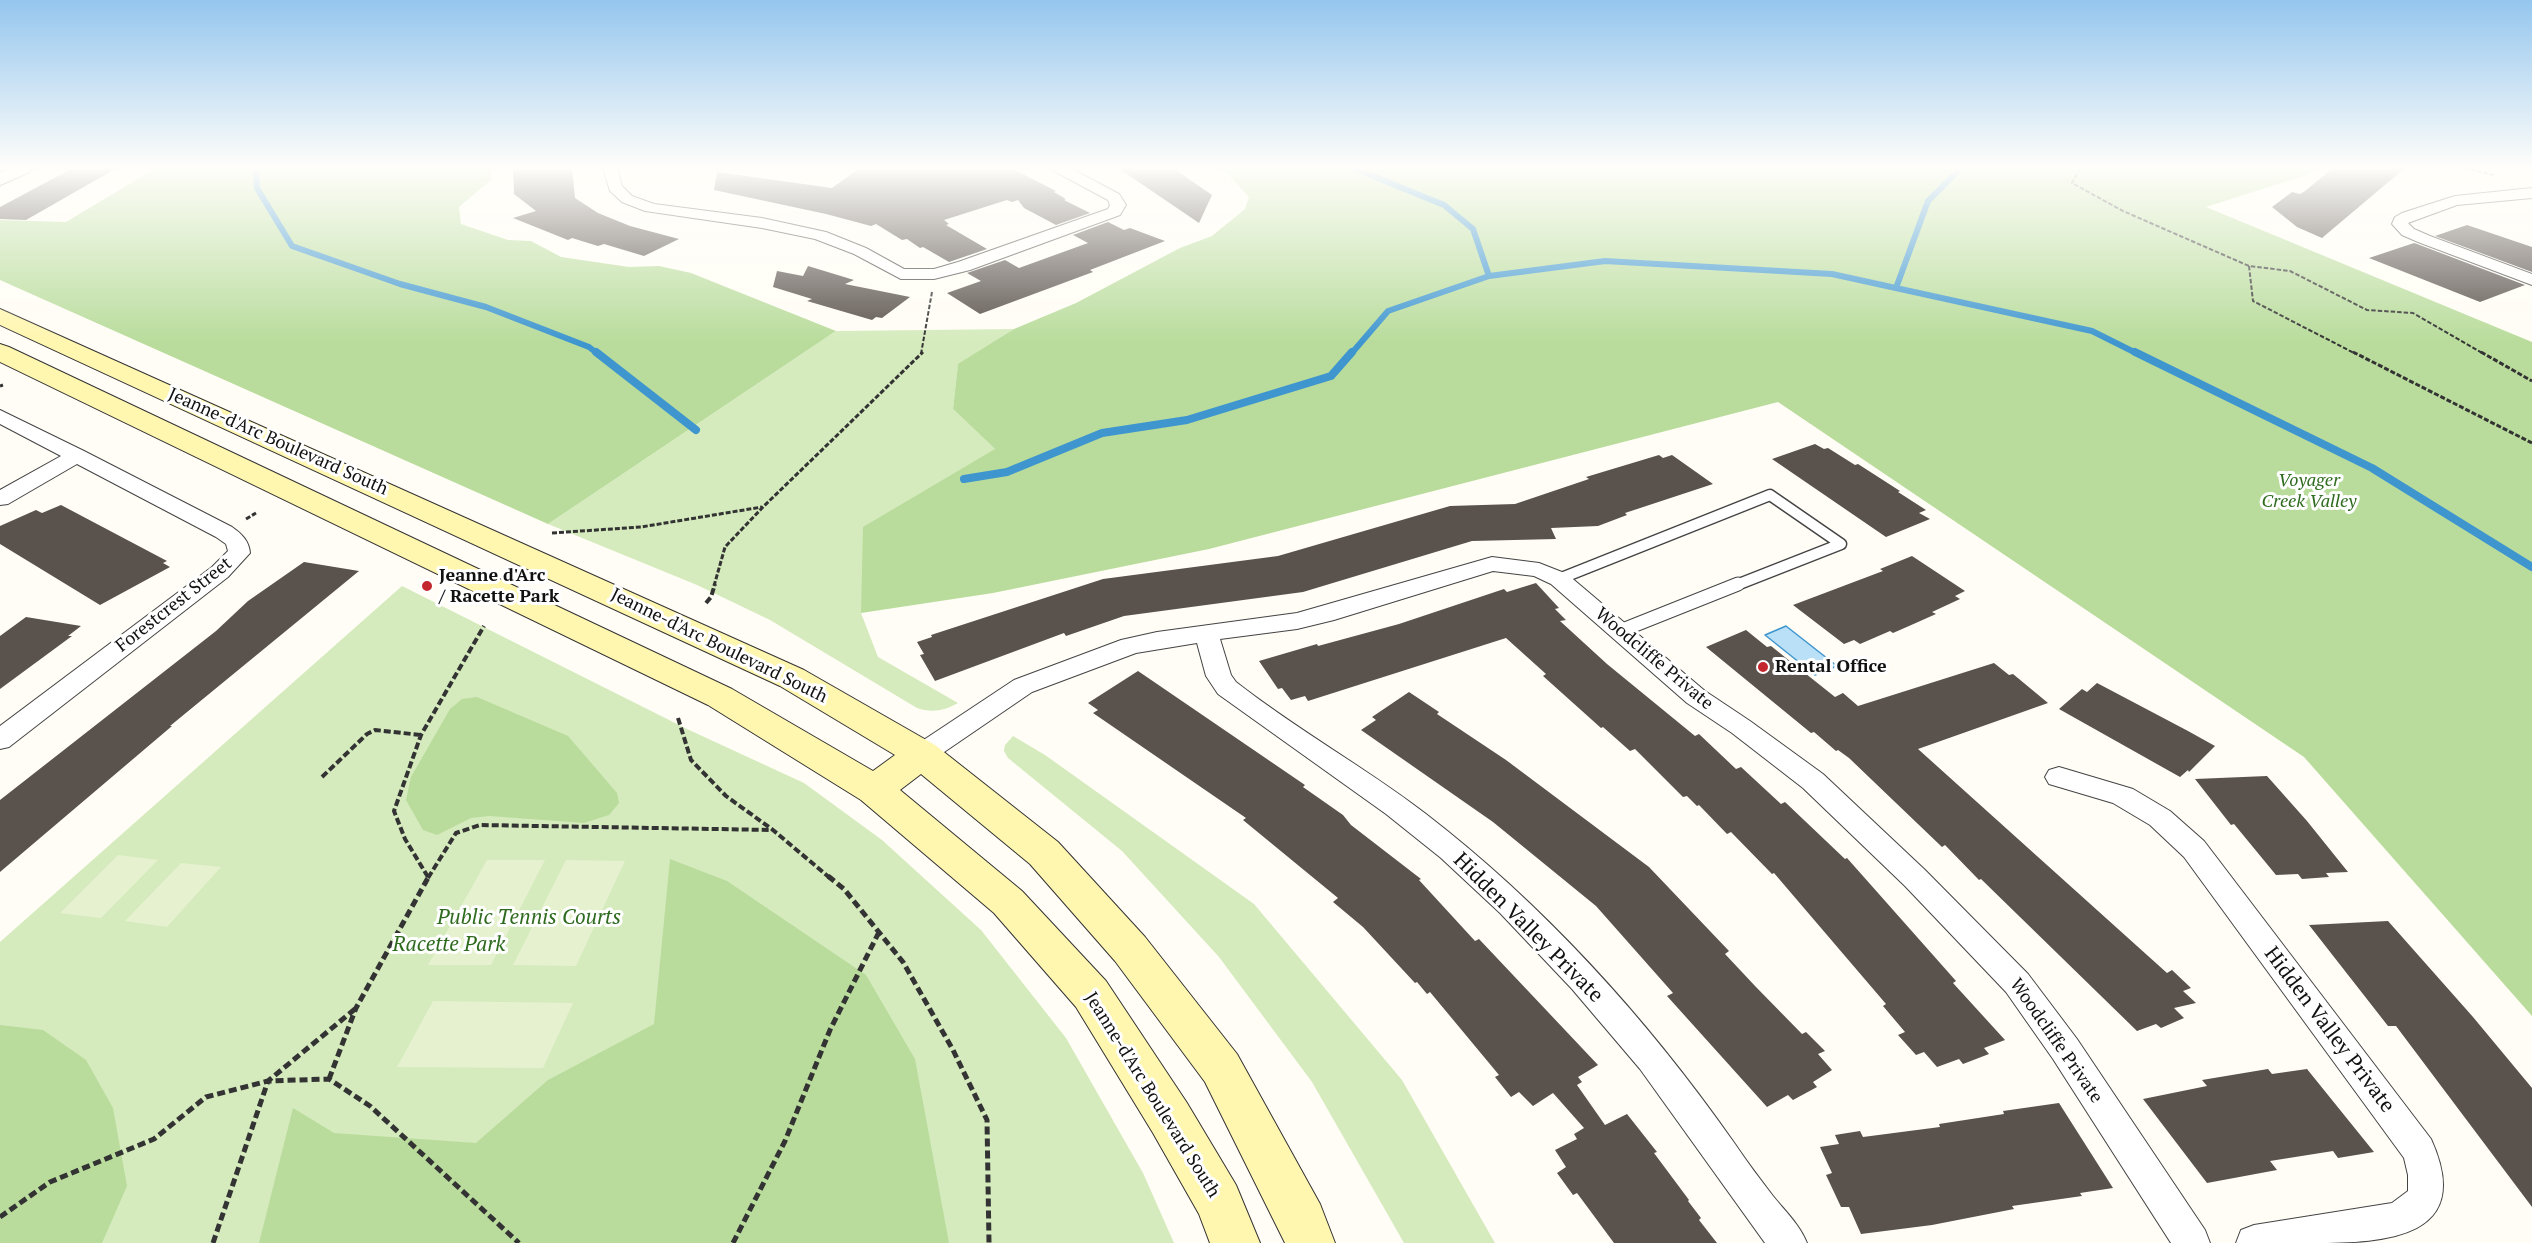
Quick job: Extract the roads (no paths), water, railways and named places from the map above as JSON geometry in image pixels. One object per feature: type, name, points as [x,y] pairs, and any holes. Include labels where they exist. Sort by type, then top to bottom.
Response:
[{"type":"main road","name":"Jeanne-d'Arc Boulevard South","points":[[0,316],[792,678],[922,754],[1044,853],[1130,949],[1221,1068],[1302,1221],[1310,1243]]},
{"type":"main road","name":"Jeanne-d'Arc Boulevard South","points":[[1,374],[720,697],[874,790],[1008,902],[1091,994],[1170,1118],[1213,1192],[1235,1243]]},
{"type":"main road","points":[[874,790],[922,754]]},
{"type":"street","points":[[774,226],[837,241],[901,274],[934,274],[1073,226]]},
{"type":"street","points":[[2402,226],[2408,232],[2424,239],[2532,280]]},
{"type":"street","name":"Forestcrest Street","points":[[0,416],[224,532],[236,539],[239,553],[220,572],[0,740]]},
{"type":"street","points":[[0,499],[77,455]]},
{"type":"street","name":"Woodcliffe Private","points":[[922,754],[1023,686],[1130,646],[1279,624],[1334,612],[1492,564],[1539,570],[1559,579],[1696,697],[1741,727],[1813,781],[1915,878],[2017,983],[2065,1049],[2192,1243]]},
{"type":"street","name":"Hidden Valley Private","points":[[1206,633],[1219,676],[1227,688],[1341,766],[1444,846],[1485,880],[1555,951],[1674,1087],[1770,1222],[1789,1243]]},
{"type":"street","name":"Hidden Valley Private","points":[[2060,777],[2123,796],[2160,818],[2194,849],[2419,1150],[2428,1175],[2424,1199],[2411,1214],[2391,1221],[2254,1243]]},
{"type":"lane","points":[[1559,579],[1770,495],[1841,544],[1620,632]]},
{"type":"water","points":[[1786,626],[1837,666],[1815,675],[1765,635]]},
{"type":"waterway","points":[[280,226],[292,246],[400,284],[486,307],[589,347],[598,354]]},
{"type":"waterway","points":[[1469,226],[1473,229],[1489,276]]},
{"type":"waterway","points":[[1896,288],[1919,226]]},
{"type":"waterway","points":[[1489,276],[1605,261],[1832,274],[2092,331],[2138,354]]},
{"type":"waterway","points":[[1351,354],[1388,311],[1489,276]]},
{"type":"waterway","points":[[596,352],[696,430]]},
{"type":"waterway","points":[[964,479],[1007,472],[1102,433],[1187,420],[1331,376],[1352,352]]},
{"type":"waterway","points":[[2135,352],[2372,468],[2532,567]]},
{"type":"place","name":"Jeanne d'Arc / Racette Park","points":[[427,586]]},
{"type":"place","name":"Rental Office","points":[[1763,667]]},
{"type":"park label","name":"Voyager Creek Valley","points":[[2309,491]]},
{"type":"park label","name":"Public Tennis Courts","points":[[529,918]]},
{"type":"park label","name":"Racette Park","points":[[449,945]]}]
